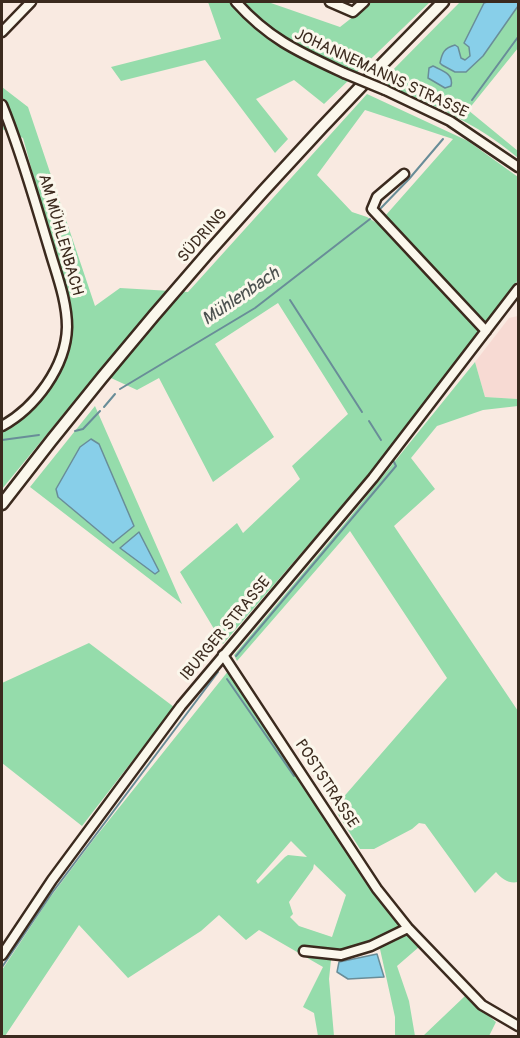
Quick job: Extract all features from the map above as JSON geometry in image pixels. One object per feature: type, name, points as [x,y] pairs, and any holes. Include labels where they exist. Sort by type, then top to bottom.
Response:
[{"type":"main road","name":"SÜDRING","points":[[2,504],[53,437],[150,319],[255,199],[442,2]]},
{"type":"street","points":[[2,32],[31,2]]},
{"type":"street","name":"JOHANNEMANNS STRASSE","points":[[236,2],[262,28],[282,43],[450,121],[519,167]]},
{"type":"street","points":[[330,2],[353,12],[364,2]]},
{"type":"street","name":"AM MÜHLENBACH","points":[[2,105],[18,145],[64,299],[67,330],[57,366],[46,384],[33,401],[2,426]]},
{"type":"street","points":[[404,174],[377,197],[372,209],[486,330]]},
{"type":"street","name":"IBURGER STRASSE","points":[[2,955],[52,879],[182,706],[373,478],[519,289]]},
{"type":"street","name":"POSTSTRASSE","points":[[223,655],[377,889],[408,928],[483,1005],[519,1026]]},
{"type":"street","points":[[304,951],[341,955],[371,946],[408,928]]},
{"type":"shaded area","points":[[518,316],[518,399],[485,397],[475,362],[509,318]]},
{"type":"green space","points":[[208,2],[268,2],[340,27],[372,2],[430,2],[324,104],[294,80],[256,99],[288,139],[275,153],[205,60],[121,81],[111,67],[221,39]]},
{"type":"green space","points":[[460,2],[487,2],[484,3],[464,43],[469,47],[470,56],[465,60],[461,58],[458,47],[455,72],[483,56],[518,6],[518,48],[468,110],[518,151],[518,158],[470,124],[435,106],[380,83]]},
{"type":"green space","points":[[2,87],[28,107],[95,306],[120,288],[188,292],[367,94],[468,141],[518,177],[518,280],[383,458],[223,644],[180,572],[237,523],[243,533],[300,479],[292,466],[348,414],[278,303],[215,344],[274,437],[213,482],[159,378],[137,390],[98,372],[2,489],[2,429],[17,422],[49,387],[60,366],[67,298],[23,138],[2,129]],"holes":[[[365,110],[453,139],[378,224],[352,212],[317,175]]]},
{"type":"green space","points":[[475,362],[485,397],[518,399],[518,406],[483,410],[437,426],[411,458],[435,489],[394,526],[518,711],[518,882],[506,880],[496,872],[475,893],[425,824],[419,823],[374,849],[360,849],[334,808],[447,678],[350,531],[237,661],[234,655],[345,523]]},
{"type":"green space","points":[[95,406],[182,604],[30,487]],"holes":[[[99,444],[113,543],[58,497],[56,488]]]},
{"type":"green space","points":[[89,643],[174,707],[82,826],[2,763],[2,683]]},
{"type":"green space","points":[[229,670],[302,786],[401,927],[419,947],[397,966],[409,1001],[415,1036],[395,1036],[395,1017],[380,949],[331,960],[329,979],[334,1036],[318,1036],[314,1013],[303,1007],[323,967],[259,930],[246,940],[219,915],[201,931],[128,978],[79,925],[5,1036],[2,1036],[2,970],[49,899]],"holes":[[[291,841],[307,857],[288,855],[258,884],[256,881]],[[314,864],[346,895],[332,937],[299,926],[290,917],[293,914],[289,902],[313,869]]]},
{"type":"green space","points":[[465,996],[496,1022],[489,1036],[423,1036]]},
{"type":"water","points":[[518,2],[518,6],[483,56],[466,72],[455,72],[442,65],[440,63],[444,51],[455,45],[458,47],[461,58],[465,60],[470,56],[469,47],[464,43],[484,3]]},
{"type":"water","points":[[433,66],[449,76],[451,86],[445,88],[428,78],[429,68]]},
{"type":"water","points":[[91,439],[99,444],[134,526],[113,543],[58,497],[56,489],[80,447]]},
{"type":"water","points":[[139,532],[159,571],[155,574],[120,548]]},
{"type":"water","points":[[377,954],[384,977],[348,979],[337,972],[339,962]]},
{"type":"waterway","name":"Mühlenbach","points":[[472,100],[518,37]]},
{"type":"waterway","name":"Mühlenbach","points":[[380,209],[443,139]]},
{"type":"waterway","name":"Mühlenbach","points":[[120,389],[255,308],[370,219]]},
{"type":"waterway","points":[[290,300],[362,412]]},
{"type":"waterway","name":"Mühlenbach","points":[[104,407],[115,394]]},
{"type":"waterway","name":"Mühlenbach","points":[[75,431],[83,429],[100,411]]},
{"type":"waterway","points":[[369,421],[381,440]]},
{"type":"waterway","name":"Mühlenbach","points":[[2,440],[39,435]]},
{"type":"waterway","points":[[236,656],[396,466],[394,462]]},
{"type":"waterway","points":[[2,967],[52,893],[218,672]]},
{"type":"waterway","points":[[227,679],[294,776]]}]
